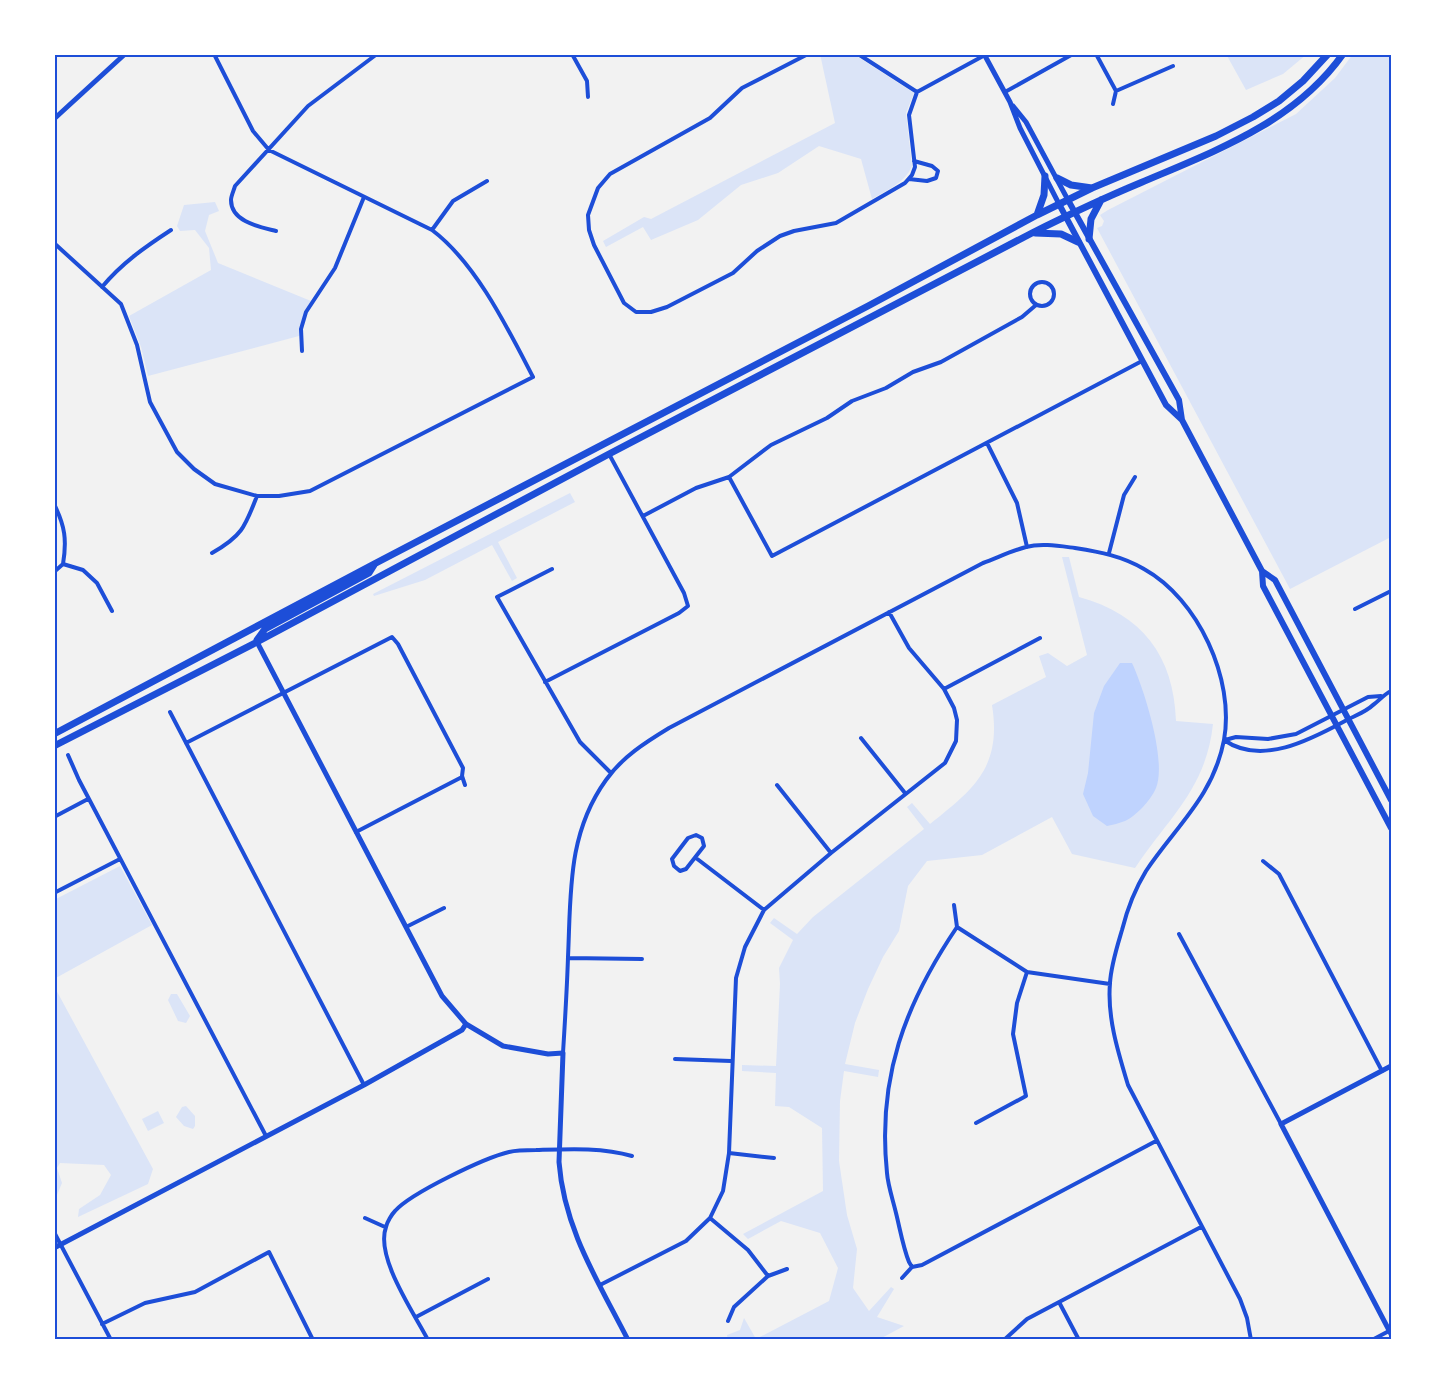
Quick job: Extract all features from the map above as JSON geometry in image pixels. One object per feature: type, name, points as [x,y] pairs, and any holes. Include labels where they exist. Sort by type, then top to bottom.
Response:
[{"type":"highway","points":[[54,734],[1037,215],[1092,188],[1216,136],[1254,117],[1279,101],[1303,81],[1328,54]]},
{"type":"highway","points":[[54,746],[257,642],[609,454],[1032,233],[1101,200],[1228,146],[1264,127],[1288,111],[1309,92],[1343,54]]},
{"type":"highway","points":[[1037,215],[1044,195],[1045,176]]},
{"type":"highway","points":[[1057,178],[1071,185],[1092,188]]},
{"type":"highway","points":[[1089,239],[1091,219],[1101,200]]},
{"type":"highway","points":[[1032,233],[1061,234],[1078,242]]},
{"type":"highway","points":[[257,642],[265,629],[369,573],[376,563]]},
{"type":"main road","points":[[1068,200],[1179,400],[1182,420]]},
{"type":"main road","points":[[1059,204],[1166,405],[1182,420],[1262,571],[1263,586],[1391,828]]},
{"type":"main road","points":[[1262,571],[1275,580],[1391,800]]},
{"type":"street","points":[[54,119],[125,54]]},
{"type":"street","points":[[54,243],[121,304],[137,345],[150,402],[177,452],[194,469],[215,484],[257,496],[279,496],[310,491],[533,377],[495,306],[449,243],[432,230],[268,150],[253,131],[214,54]]},
{"type":"street","points":[[276,231],[254,226],[238,216],[231,202],[235,186],[308,106],[377,54]]},
{"type":"street","points":[[572,54],[586,81],[588,97]]},
{"type":"street","points":[[808,54],[742,88],[710,118],[610,174],[598,188],[588,214],[589,230],[594,245],[624,303],[636,312],[651,312],[667,307],[733,273],[757,251],[780,236],[836,223],[908,179],[912,175],[914,161],[909,115],[917,92],[985,55],[1011,102],[1026,122],[1068,200]]},
{"type":"street","points":[[858,54],[917,92]]},
{"type":"street","points":[[1005,92],[1073,54]]},
{"type":"street","points":[[1096,54],[1116,90],[1113,104]]},
{"type":"street","points":[[1116,90],[1173,66]]},
{"type":"street","points":[[1011,102],[1020,128],[1059,204]]},
{"type":"street","points":[[908,179],[927,181],[936,178],[938,171],[932,166],[914,161]]},
{"type":"street","points":[[432,230],[453,201],[487,181]]},
{"type":"street","points":[[302,351],[301,329],[306,312],[335,268],[364,197]]},
{"type":"street","points":[[102,287],[136,252],[171,230]]},
{"type":"street","points":[[643,516],[696,488],[729,477],[771,445],[827,418],[852,401],[886,388],[912,372],[941,362],[1022,317],[1036,305],[1045,306],[1054,297],[1053,288],[1043,281],[1038,282],[1030,290],[1030,298],[1036,305]]},
{"type":"street","points":[[729,477],[772,556],[1142,362]]},
{"type":"street","points":[[987,443],[1017,503],[1027,547]]},
{"type":"street","points":[[545,682],[679,613],[688,606],[684,593],[609,454]]},
{"type":"street","points":[[1109,553],[1125,495],[1135,477]]},
{"type":"street","points":[[212,553],[232,542],[246,525],[257,496]]},
{"type":"street","points":[[54,504],[62,519],[66,544],[63,564],[54,572]]},
{"type":"street","points":[[628,1340],[569,1220],[560,1179],[558,1149],[570,892],[575,849],[591,806],[611,773],[637,748],[669,728],[983,563],[1027,547],[1056,546],[1109,553],[1145,569],[1175,593],[1195,617],[1210,644],[1219,672],[1226,718],[1224,740],[1219,757],[1203,796],[1146,872],[1130,904],[1114,959],[1110,984],[1112,1021],[1128,1085],[1240,1299],[1247,1318],[1251,1340]]},
{"type":"street","points":[[63,564],[83,570],[97,583],[112,611]]},
{"type":"street","points":[[552,569],[497,597],[580,742],[611,773]]},
{"type":"street","points":[[1355,609],[1391,591]]},
{"type":"street","points":[[600,1285],[686,1241],[710,1218],[723,1191],[729,1153],[736,978],[745,947],[764,910],[831,853],[945,763],[956,741],[957,720],[954,708],[944,689],[917,660],[889,612]]},
{"type":"street","points":[[186,743],[392,637],[398,644],[463,768],[462,776],[465,785]]},
{"type":"street","points":[[944,689],[1040,638]]},
{"type":"street","points":[[398,644],[404,640]]},
{"type":"street","points":[[257,642],[439,990],[466,1024],[503,1046],[548,1054],[563,1053]]},
{"type":"street","points":[[1224,740],[1236,737],[1268,739],[1296,734],[1368,697],[1381,696],[1391,691]]},
{"type":"street","points":[[1224,740],[1236,748],[1262,751],[1289,747],[1373,706],[1381,696]]},
{"type":"street","points":[[170,712],[364,1085]]},
{"type":"street","points":[[861,738],[905,794]]},
{"type":"street","points":[[68,754],[88,798],[266,1136]]},
{"type":"street","points":[[356,832],[462,776]]},
{"type":"street","points":[[777,786],[831,853]]},
{"type":"street","points":[[54,817],[88,798]]},
{"type":"street","points":[[696,835],[702,838],[704,846],[696,858],[686,869],[680,871],[674,866],[672,859],[688,838],[696,835]]},
{"type":"street","points":[[696,858],[764,910]]},
{"type":"street","points":[[54,893],[120,859]]},
{"type":"street","points":[[1263,861],[1279,874],[1382,1071]]},
{"type":"street","points":[[912,1267],[907,1259],[887,1175],[885,1132],[887,1090],[895,1053],[920,986],[957,927],[954,905]]},
{"type":"street","points":[[406,927],[444,908]]},
{"type":"street","points":[[957,927],[1027,972],[1110,984]]},
{"type":"street","points":[[1179,934],[1390,1333],[1372,1340]]},
{"type":"street","points":[[568,958],[642,960]]},
{"type":"street","points":[[976,1123],[1026,1096],[1013,1034],[1017,1003],[1027,972]]},
{"type":"street","points":[[54,1248],[364,1085],[462,1030],[466,1024]]},
{"type":"street","points":[[675,1059],[731,1062]]},
{"type":"street","points":[[1281,1124],[1391,1066]]},
{"type":"street","points":[[902,1278],[912,1267],[922,1265],[1156,1142]]},
{"type":"street","points":[[428,1340],[387,1261],[383,1246],[385,1227],[394,1211],[416,1195],[481,1162],[510,1151],[558,1149],[615,1151],[632,1156]]},
{"type":"street","points":[[729,1153],[774,1158]]},
{"type":"street","points":[[365,1218],[385,1227]]},
{"type":"street","points":[[710,1218],[748,1250],[768,1276]]},
{"type":"street","points":[[1004,1340],[1028,1319],[1201,1227]]},
{"type":"street","points":[[54,1232],[111,1340]]},
{"type":"street","points":[[102,1324],[145,1303],[195,1292],[269,1252],[313,1340]]},
{"type":"street","points":[[728,1321],[734,1307],[768,1276],[787,1269]]},
{"type":"street","points":[[416,1317],[488,1279]]},
{"type":"street","points":[[1059,1302],[1079,1340]]},
{"type":"shaded area","points":[[820,54],[858,57],[914,93],[906,113],[912,166],[900,182],[872,199],[861,159],[819,146],[778,173],[741,185],[698,220],[651,240],[643,227],[606,247],[603,241],[644,217],[651,219],[835,123]]},
{"type":"shaded area","points":[[1226,54],[1307,54],[1283,74],[1246,90]]},
{"type":"shaded area","points":[[1353,54],[1391,54],[1391,537],[1290,589],[1097,228],[1102,226],[1104,221],[1100,215],[1108,210],[1296,114],[1335,78]]},
{"type":"shaded area","points":[[215,202],[219,211],[209,215],[205,231],[218,263],[311,301],[305,310],[299,336],[148,376],[141,347],[129,316],[211,270],[209,248],[195,230],[180,231],[177,226],[184,205]]},
{"type":"shaded area","points":[[570,493],[575,502],[498,542],[517,578],[512,581],[492,545],[425,580],[374,596],[373,594]]},
{"type":"shaded area","points":[[1062,557],[1069,557],[1079,597],[1120,614],[1150,641],[1169,677],[1176,721],[1213,724],[1203,767],[1184,801],[1135,868],[1072,854],[1052,817],[982,855],[927,861],[908,886],[899,931],[883,957],[868,989],[855,1023],[845,1064],[879,1070],[878,1077],[844,1071],[840,1101],[839,1161],[847,1215],[857,1249],[853,1288],[869,1311],[891,1287],[894,1289],[877,1317],[904,1326],[878,1340],[728,1340],[727,1335],[740,1330],[744,1318],[756,1339],[829,1301],[838,1268],[820,1233],[781,1221],[748,1239],[743,1234],[823,1191],[822,1128],[789,1107],[775,1106],[776,1073],[742,1071],[742,1065],[776,1066],[779,968],[793,940],[770,923],[774,918],[797,934],[813,917],[924,829],[907,807],[912,803],[930,824],[960,799],[981,775],[988,761],[993,745],[992,705],[1046,677],[1039,656],[1048,653],[1067,666],[1087,655]]},
{"type":"shaded area","points":[[120,866],[152,925],[54,979],[54,900]]},
{"type":"shaded area","points":[[54,986],[153,1169],[148,1184],[78,1217],[79,1209],[100,1195],[111,1175],[104,1165],[60,1163],[57,1168],[62,1183],[54,1202]]},
{"type":"shaded area","points":[[171,994],[177,994],[190,1016],[186,1023],[178,1021],[168,1000]]},
{"type":"shaded area","points":[[186,1106],[195,1116],[193,1129],[184,1126],[176,1117],[182,1107]]},
{"type":"shaded area","points":[[158,1111],[164,1123],[148,1131],[142,1119]]},
{"type":"water","points":[[1120,663],[1132,663],[1142,690],[1153,725],[1159,776],[1154,793],[1138,812],[1125,821],[1107,826],[1093,816],[1083,794],[1088,773],[1094,713],[1104,686]]}]
